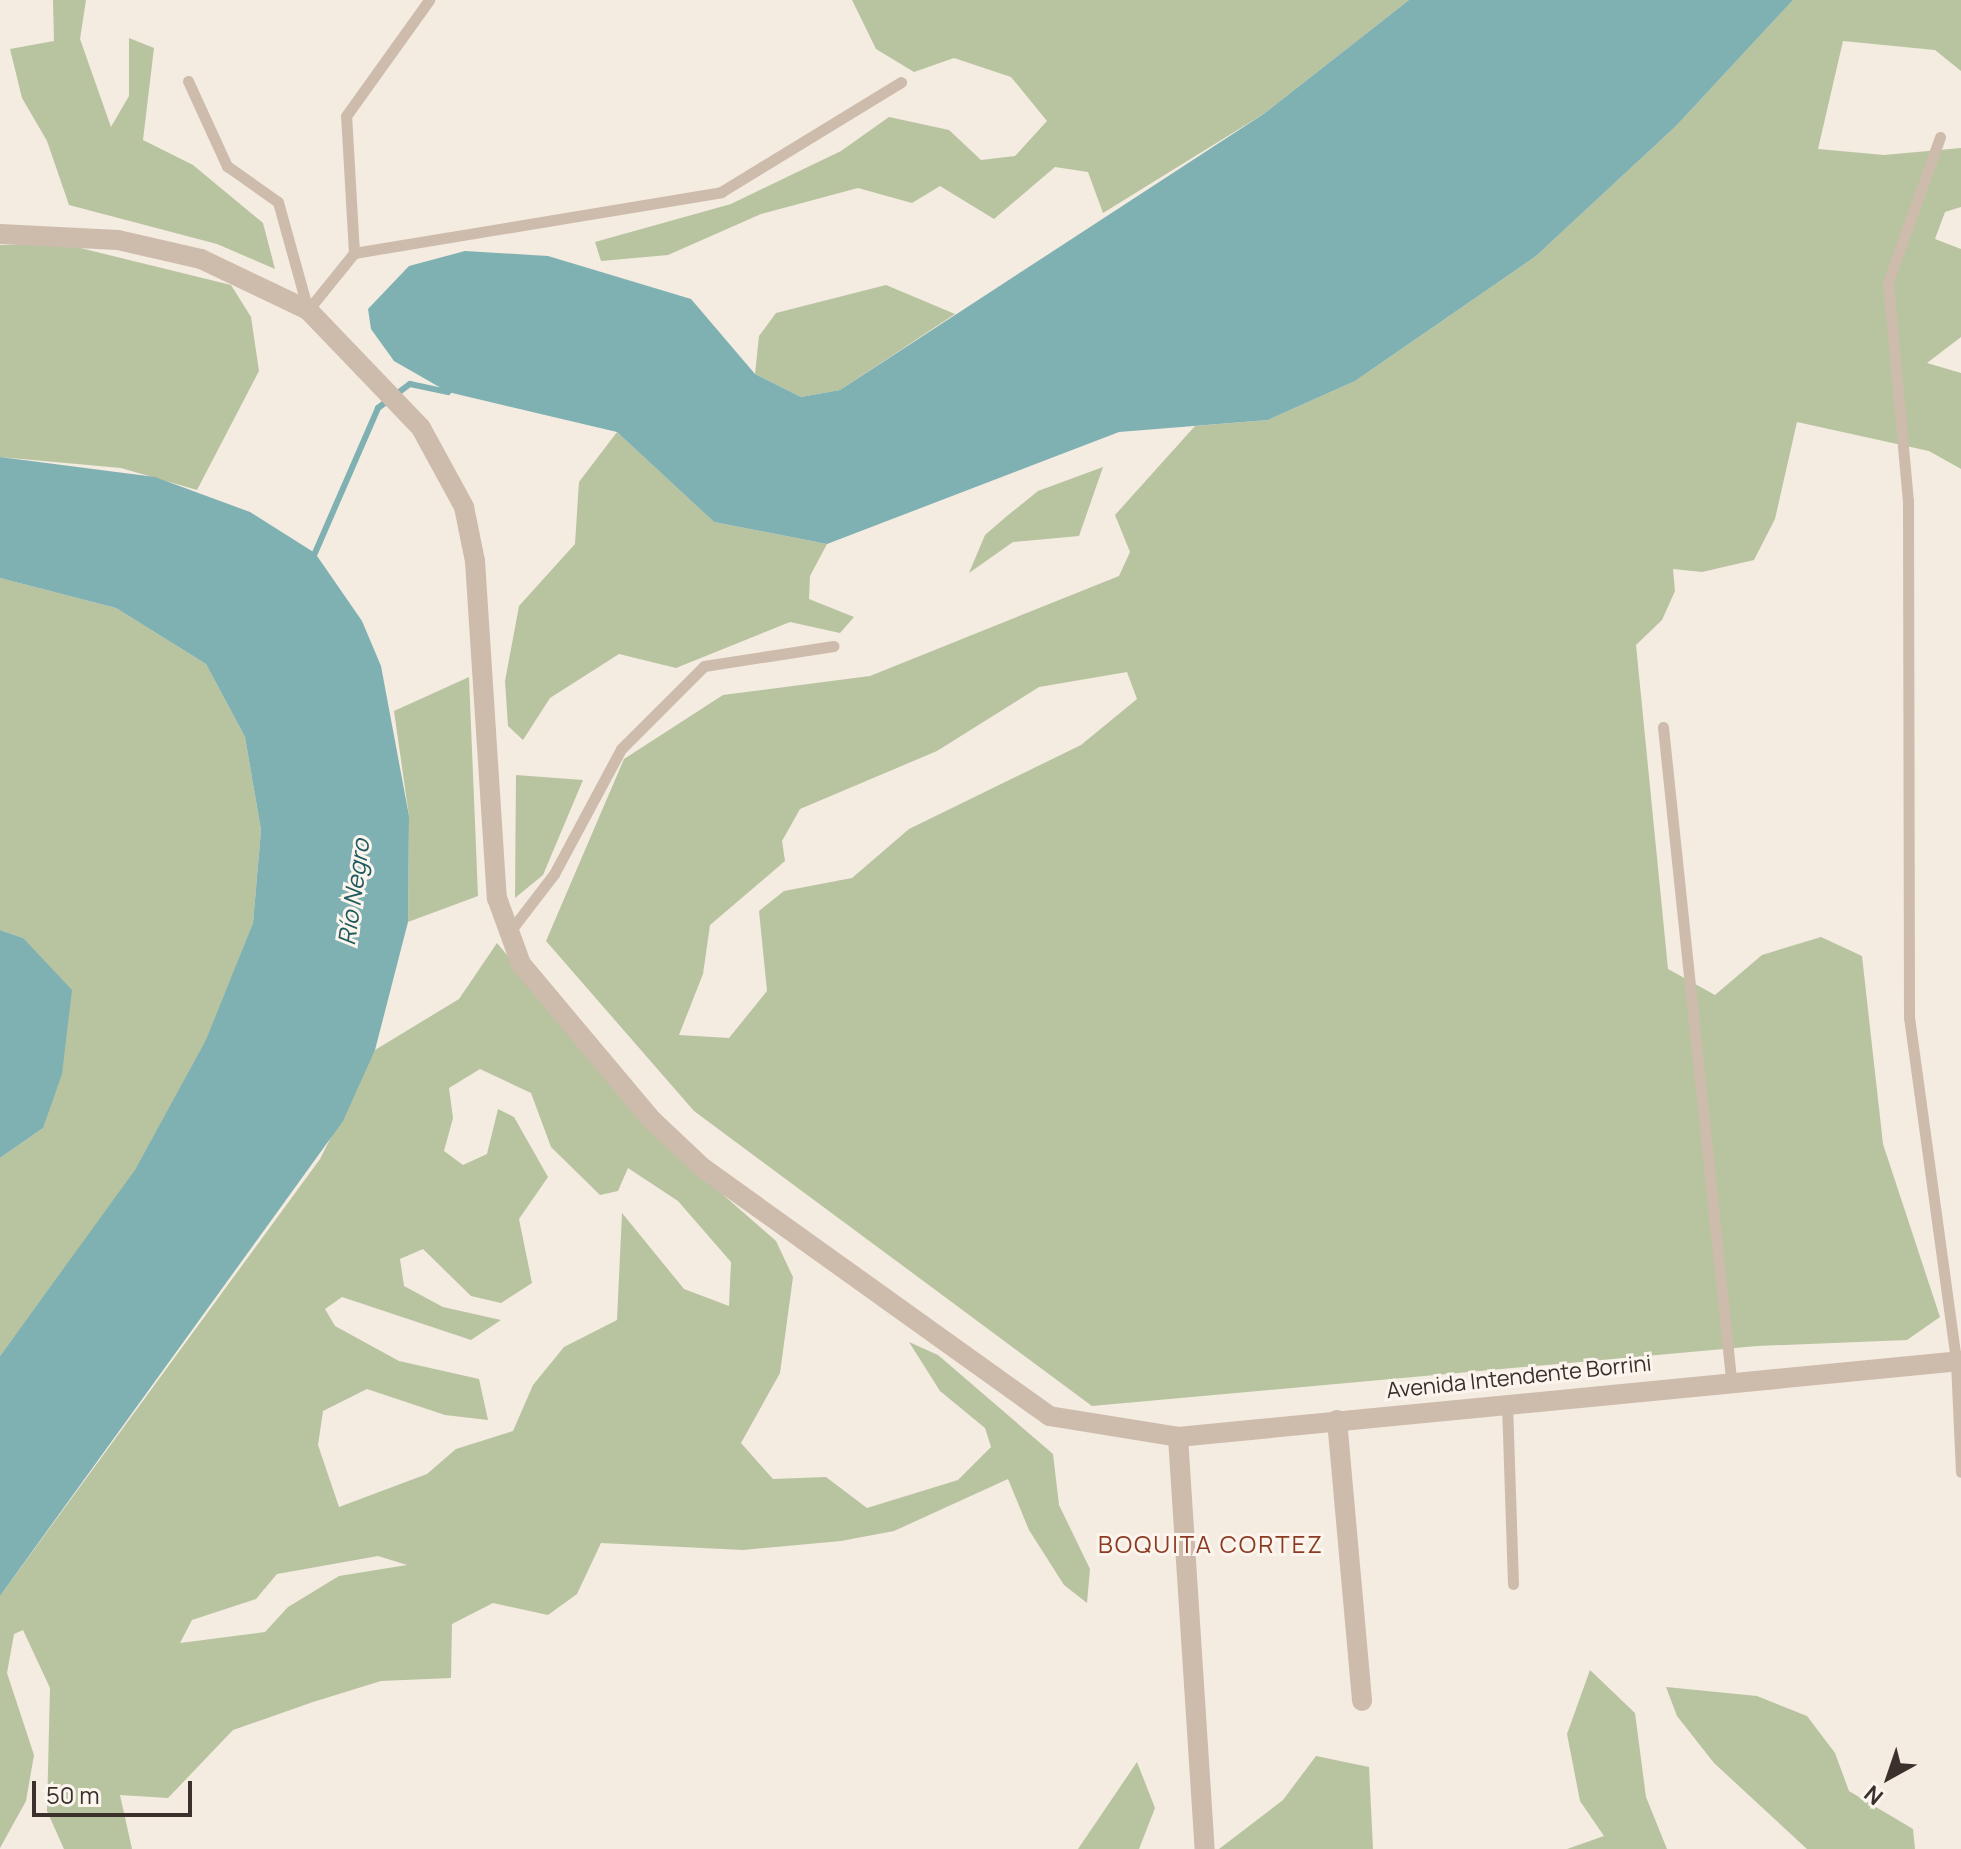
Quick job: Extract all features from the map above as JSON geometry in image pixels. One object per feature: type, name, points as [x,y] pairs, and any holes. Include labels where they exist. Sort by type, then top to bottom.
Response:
[{"type":"street","points":[[0,234],[118,240],[187,256],[308,310]]},
{"type":"street","name":"Avenida Intendente Borrini","points":[[308,310],[376,377],[421,428],[464,507],[475,561],[497,898],[507,934],[541,988],[651,1119],[703,1168],[1049,1416],[1082,1426],[1178,1437],[1731,1378],[1958,1362]]},
{"type":"street","points":[[1337,1420],[1362,1701]]},
{"type":"street","points":[[1178,1437],[1205,1849]]},
{"type":"lane","points":[[354,253],[346,116],[429,0]]},
{"type":"lane","points":[[188,81],[227,166],[278,202],[308,310]]},
{"type":"lane","points":[[308,310],[354,253],[721,192],[901,82]]},
{"type":"lane","points":[[1940,137],[1888,282],[1908,501],[1909,1017],[1958,1362],[1961,1472]]},
{"type":"lane","points":[[507,934],[554,874],[621,749],[704,666],[833,646]]},
{"type":"lane","points":[[1663,727],[1731,1378]]},
{"type":"lane","points":[[1507,1402],[1513,1584]]},
{"type":"green space","points":[[53,0],[86,0],[80,39],[111,127],[129,96],[129,38],[154,48],[143,140],[193,165],[263,223],[275,269],[217,244],[69,205],[47,141],[22,98],[10,49],[54,41]]},
{"type":"green space","points":[[852,0],[1409,0],[1265,113],[1103,213],[1088,172],[1055,167],[994,219],[940,186],[912,203],[858,188],[761,214],[668,255],[601,261],[595,242],[731,204],[841,151],[889,117],[949,130],[981,160],[1015,156],[1047,121],[1011,77],[954,58],[914,72],[876,49]]},
{"type":"green space","points":[[1793,0],[1961,0],[1961,71],[1935,50],[1843,41],[1818,149],[1884,155],[1961,148],[1961,207],[1945,212],[1935,239],[1961,249],[1961,337],[1927,363],[1961,373],[1961,469],[1929,451],[1797,422],[1775,519],[1754,560],[1702,572],[1673,569],[1675,591],[1662,620],[1636,645],[1668,969],[1715,995],[1762,955],[1821,937],[1862,956],[1883,1144],[1940,1317],[1907,1340],[1757,1346],[1092,1406],[694,1111],[546,941],[624,759],[723,695],[870,676],[1119,576],[1130,552],[1115,515],[1195,426],[1268,420],[1355,381],[1536,256],[1676,126]],"holes":[[[1127,672],[1137,699],[1081,745],[909,829],[852,878],[784,891],[759,911],[767,991],[729,1038],[679,1035],[703,974],[710,925],[785,861],[782,841],[800,809],[937,751],[1039,687]]]},
{"type":"green space","points":[[64,244],[231,285],[251,317],[259,371],[197,490],[121,468],[0,457],[0,245]]},
{"type":"green space","points":[[886,285],[955,314],[840,390],[801,397],[755,374],[759,336],[776,313]]},
{"type":"green space","points":[[617,432],[714,522],[827,544],[810,576],[809,599],[854,617],[840,633],[790,622],[676,668],[619,654],[550,698],[523,740],[508,726],[505,681],[519,606],[575,544],[579,482]]},
{"type":"green space","points":[[1103,467],[1079,536],[1013,542],[969,573],[985,535],[1038,491]]},
{"type":"green space","points":[[0,578],[116,608],[206,664],[245,737],[261,830],[253,923],[207,1040],[136,1170],[0,1356],[0,1158],[43,1128],[23,938],[0,930]]},
{"type":"green space","points":[[469,677],[478,896],[408,922],[409,816],[394,711]]},
{"type":"green space","points":[[516,775],[583,780],[543,875],[515,898]]},
{"type":"green space","points":[[497,943],[658,1138],[776,1241],[793,1277],[780,1373],[741,1443],[773,1479],[826,1477],[867,1508],[958,1480],[991,1447],[985,1428],[940,1391],[909,1342],[938,1355],[1053,1454],[1059,1505],[1090,1569],[1087,1603],[1064,1585],[1029,1530],[1008,1479],[894,1531],[841,1541],[743,1550],[601,1543],[577,1594],[548,1615],[493,1603],[452,1624],[451,1678],[381,1681],[233,1730],[168,1798],[120,1795],[132,1849],[64,1849],[47,1811],[50,1688],[23,1630],[14,1634],[7,1673],[34,1755],[26,1801],[0,1848],[0,1596],[320,1159],[375,1050],[459,999]],"holes":[[[480,1069],[531,1093],[551,1147],[600,1195],[618,1191],[628,1168],[678,1201],[731,1262],[729,1306],[684,1289],[622,1213],[617,1320],[564,1347],[533,1385],[513,1431],[456,1449],[427,1474],[339,1507],[318,1445],[323,1411],[367,1389],[445,1415],[488,1420],[479,1379],[399,1361],[335,1326],[325,1309],[342,1297],[471,1340],[501,1320],[443,1307],[404,1286],[400,1259],[423,1249],[471,1296],[501,1303],[532,1283],[519,1219],[548,1177],[514,1117],[498,1109],[487,1154],[463,1165],[444,1151],[453,1118],[449,1088]],[[378,1556],[407,1565],[339,1576],[288,1607],[265,1632],[180,1643],[192,1620],[256,1599],[277,1574]]]},
{"type":"green space","points":[[1590,1670],[1635,1713],[1646,1797],[1667,1849],[1567,1849],[1604,1836],[1580,1801],[1567,1734]]},
{"type":"green space","points":[[1666,1687],[1757,1696],[1807,1716],[1835,1753],[1849,1791],[1913,1829],[1915,1849],[1807,1849],[1714,1763],[1677,1716]]},
{"type":"green space","points":[[1316,1756],[1369,1767],[1373,1849],[1219,1849],[1283,1800]]},
{"type":"green space","points":[[1137,1762],[1155,1808],[1139,1849],[1078,1849]]},
{"type":"water","points":[[1409,0],[1793,0],[1676,126],[1536,256],[1355,381],[1268,420],[1119,432],[827,544],[714,522],[617,432],[448,392],[394,361],[371,329],[368,309],[409,266],[465,251],[548,256],[691,299],[755,374],[801,397],[840,390],[1265,113]]},
{"type":"water","name":"Río Negro","points":[[0,457],[155,477],[250,512],[315,553],[362,621],[381,666],[409,816],[408,922],[375,1050],[343,1121],[0,1596],[0,1356],[135,1170],[206,1040],[253,923],[261,830],[245,737],[206,664],[116,608],[0,578]]},
{"type":"water","points":[[0,930],[23,938],[72,990],[62,1074],[43,1128],[0,1158]]},
{"type":"waterway","points":[[315,553],[378,408],[410,384],[448,392]]},
{"type":"district","name":"BOQUITA CORTEZ","points":[[1211,1544]]}]
